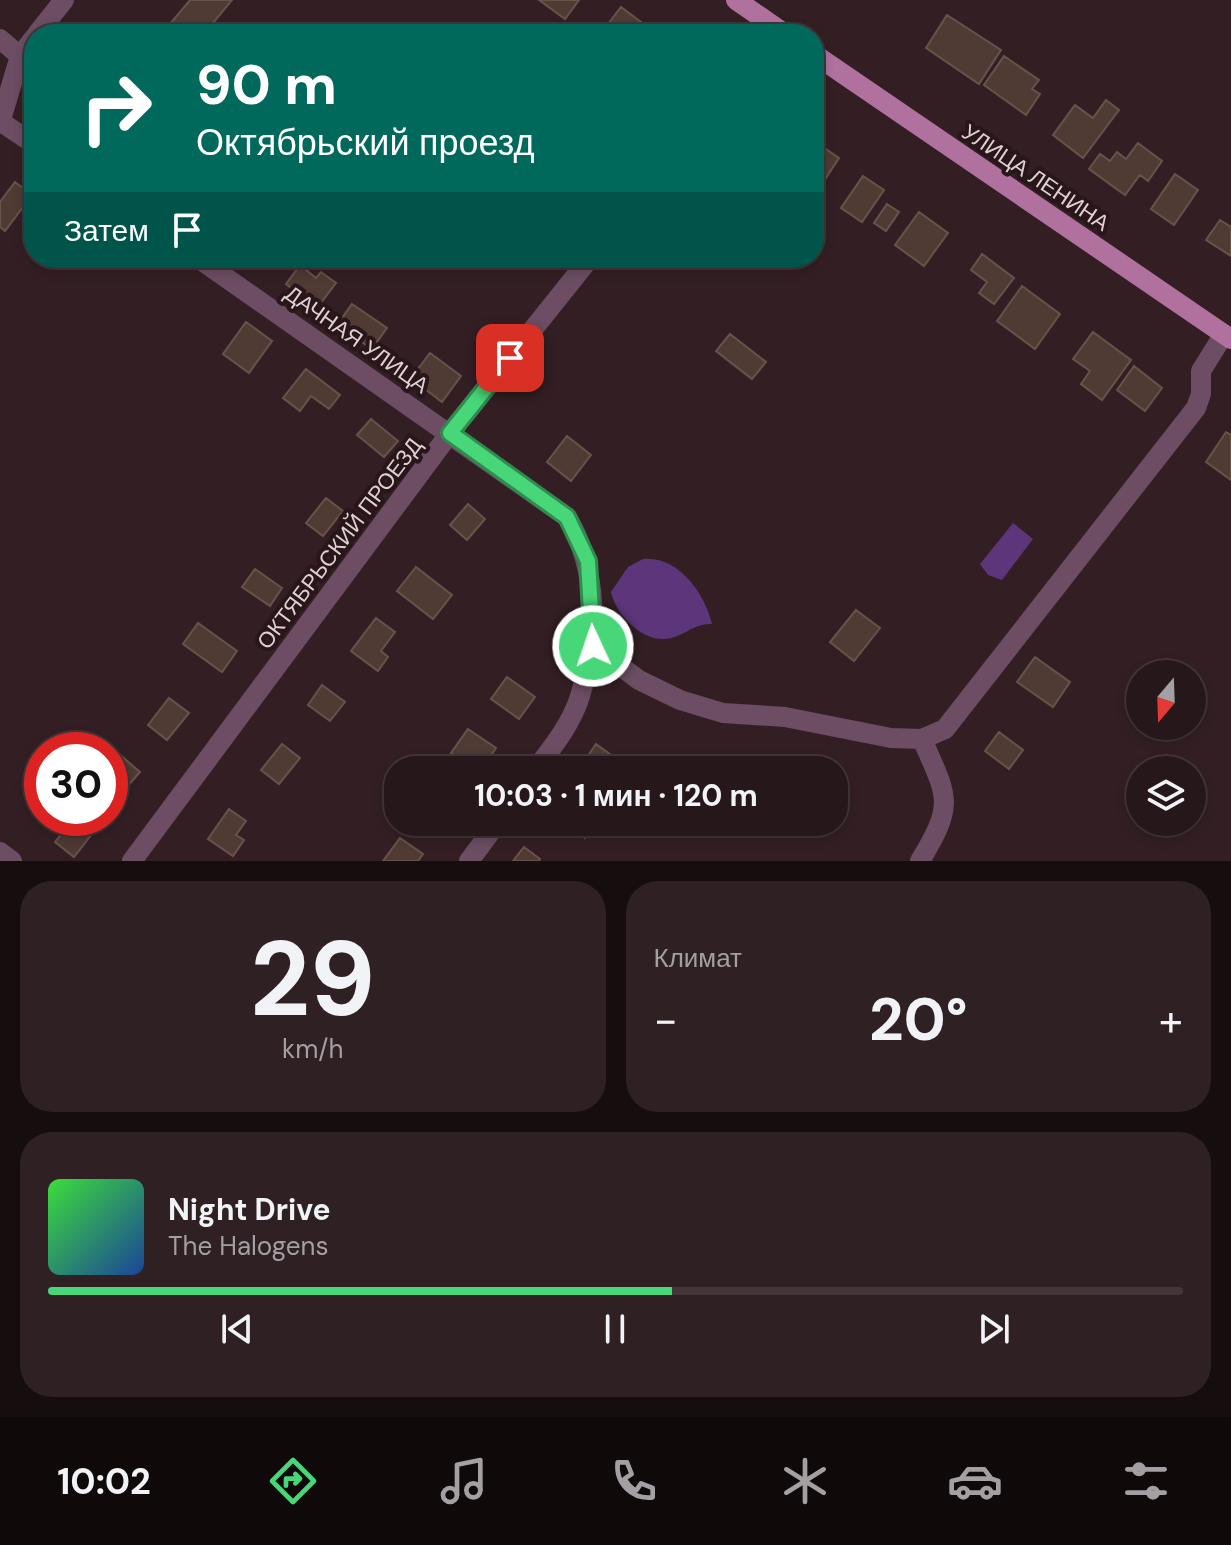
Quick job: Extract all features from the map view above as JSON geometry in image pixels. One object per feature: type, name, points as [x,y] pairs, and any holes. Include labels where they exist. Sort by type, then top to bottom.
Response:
[{"type":"main road","points":[[736,0],[766,24]]},
{"type":"main road","name":"УЛИЦА ЛЕНИНА","points":[[824,61],[1227,337]]},
{"type":"street","points":[[45,24],[64,0]]},
{"type":"street","points":[[0,39],[20,56]]},
{"type":"street","points":[[24,51],[1,122],[24,137]]},
{"type":"street","name":"ДАЧНАЯ УЛИЦА","points":[[212,268],[567,517],[588,561],[593,646],[580,699],[544,756]]},
{"type":"street","name":"ОКТЯБРЬСКИЙ ПРОЕЗД","points":[[138,859],[450,433],[582,268]]},
{"type":"street","points":[[593,646],[639,680],[680,700],[723,713],[785,717],[891,738],[922,739],[945,729],[1196,408],[1201,394],[1201,371],[1227,337]]},
{"type":"street","points":[[920,861],[946,811],[944,789],[922,739]]},
{"type":"street","points":[[469,861],[488,836]]},
{"type":"street","points":[[0,852],[12,861]]},
{"type":"shaded area","points":[[1013,523],[1033,539],[1002,580],[988,575],[980,564]]},
{"type":"shaded area","points":[[643,559],[656,560],[679,570],[697,589],[712,624],[661,639],[633,627],[619,610],[611,592],[628,567]]},
{"type":"building","points":[[190,0],[232,0],[212,24],[170,24]]},
{"type":"building","points":[[539,0],[579,0],[565,19]]},
{"type":"building","points":[[621,7],[644,24],[608,24]]},
{"type":"building","points":[[947,15],[1001,50],[979,84],[926,48]]},
{"type":"building","points":[[1004,56],[1039,80],[1032,89],[1040,94],[1026,115],[984,85]]},
{"type":"building","points":[[1106,100],[1119,110],[1083,158],[1053,135],[1075,105],[1093,118]]},
{"type":"building","points":[[1138,143],[1162,161],[1148,181],[1140,175],[1125,195],[1089,169],[1100,154],[1110,161],[1117,152],[1126,159]]},
{"type":"building","points":[[824,148],[839,158],[824,181]]},
{"type":"building","points":[[1175,174],[1198,190],[1174,225],[1151,209]]},
{"type":"building","points":[[863,176],[884,190],[862,222],[841,208]]},
{"type":"building","points":[[15,182],[24,189],[24,206],[5,231],[0,227],[0,202]]},
{"type":"building","points":[[887,204],[899,212],[886,231],[874,223]]},
{"type":"building","points":[[919,212],[948,233],[924,266],[895,245]]},
{"type":"building","points":[[1220,220],[1231,227],[1231,256],[1206,240]]},
{"type":"building","points":[[982,254],[1014,278],[994,304],[979,293],[987,282],[971,270]]},
{"type":"building","points":[[298,268],[304,268],[316,278],[321,272],[336,283],[317,308],[286,284]]},
{"type":"building","points":[[1022,286],[1060,314],[1035,349],[997,321]]},
{"type":"building","points":[[352,304],[387,328],[372,349],[337,325]]},
{"type":"building","points":[[246,322],[272,341],[249,373],[223,354]]},
{"type":"building","points":[[1093,332],[1131,360],[1102,400],[1081,384],[1090,371],[1073,359]]},
{"type":"building","points":[[730,334],[766,362],[752,379],[716,351]]},
{"type":"building","points":[[430,353],[461,376],[442,402],[411,378]]},
{"type":"building","points":[[1134,366],[1162,388],[1145,411],[1117,390]]},
{"type":"building","points":[[306,369],[340,395],[329,409],[311,396],[300,411],[283,398]]},
{"type":"building","points":[[371,419],[398,441],[384,457],[357,435]]},
{"type":"building","points":[[1226,432],[1231,435],[1231,480],[1206,462]]},
{"type":"building","points":[[567,436],[591,455],[571,481],[547,462]]},
{"type":"building","points":[[326,498],[343,511],[323,536],[306,523]]},
{"type":"building","points":[[468,504],[485,519],[467,540],[450,525]]},
{"type":"building","points":[[416,567],[452,595],[433,619],[397,591]]},
{"type":"building","points":[[255,569],[282,588],[270,606],[242,587]]},
{"type":"building","points":[[856,610],[880,628],[854,661],[830,642]]},
{"type":"building","points":[[376,618],[395,632],[381,651],[388,657],[378,671],[351,651]]},
{"type":"building","points":[[198,623],[237,651],[222,672],[183,644]]},
{"type":"building","points":[[1035,657],[1070,682],[1053,707],[1017,682]]},
{"type":"building","points":[[507,677],[535,697],[519,719],[491,699]]},
{"type":"building","points":[[322,685],[345,702],[330,721],[308,705]]},
{"type":"building","points":[[169,698],[189,713],[167,740],[148,725]]},
{"type":"building","points":[[468,729],[496,748],[491,756],[456,756],[451,753]]},
{"type":"building","points":[[999,732],[1023,750],[1009,769],[985,751]]},
{"type":"building","points":[[282,744],[300,758],[279,784],[261,770]]},
{"type":"building","points":[[596,744],[613,756],[588,756]]},
{"type":"building","points":[[128,762],[140,772],[128,786]]},
{"type":"building","points":[[229,809],[246,821],[236,835],[244,840],[233,856],[208,839]]},
{"type":"building","points":[[60,836],[90,836],[74,857],[55,842]]},
{"type":"building","points":[[400,838],[423,854],[418,861],[383,861]]},
{"type":"building","points":[[524,847],[540,859],[539,861],[513,861]]},
{"type":"route","points":[[510,358],[450,433],[567,517],[588,561],[593,646]]}]
